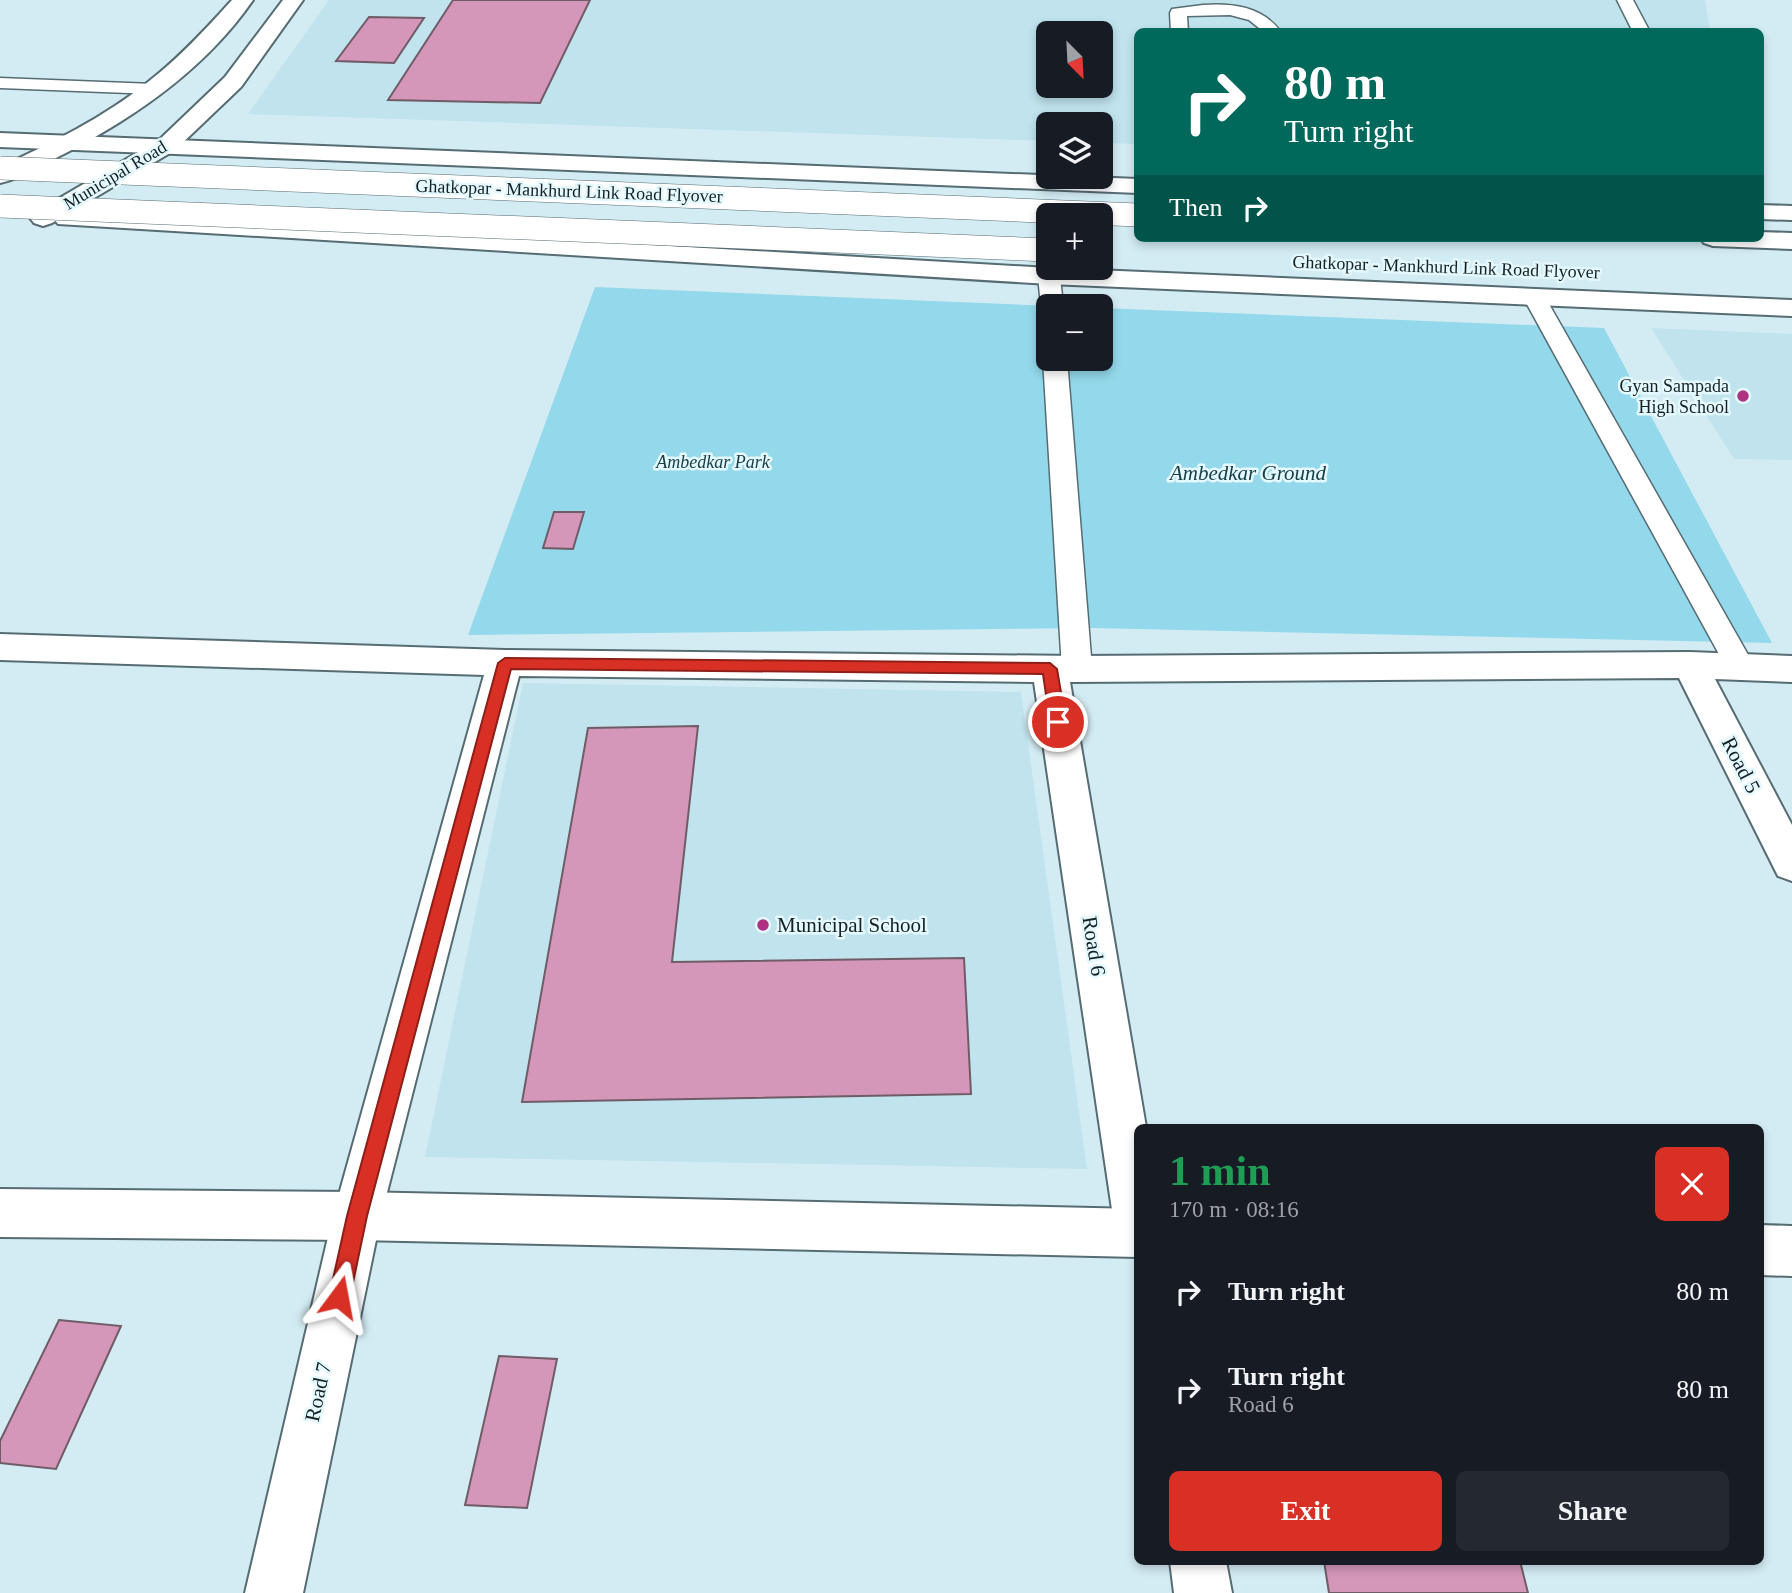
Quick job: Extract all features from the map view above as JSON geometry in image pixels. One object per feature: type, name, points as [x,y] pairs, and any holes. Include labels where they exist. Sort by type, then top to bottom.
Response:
[{"type":"main road","points":[[0,176],[70,142],[154,89],[195,53],[243,0]]},
{"type":"main road","name":"Municipal Road","points":[[43,218],[176,137],[233,82],[293,0]]},
{"type":"main road","points":[[101,123],[176,137]]},
{"type":"main road","points":[[0,140],[70,142],[176,137],[1134,186]]},
{"type":"main road","name":"Ghatkopar - Mankhurd Link Road Flyover","points":[[0,168],[1134,215]]},
{"type":"main road","name":"Ghatkopar - Mankhurd Link Road Flyover","points":[[0,206],[1036,249]]},
{"type":"main road","points":[[1764,212],[1792,213]]},
{"type":"main road","points":[[0,216],[1036,275]]},
{"type":"main road","points":[[1764,240],[1792,241]]},
{"type":"main road","points":[[1113,279],[1792,308]]},
{"type":"main road","points":[[0,647],[505,663],[1063,669],[1690,665],[1792,669]]},
{"type":"main road","name":"Road 7","points":[[274,1593],[357,1216],[505,663]]},
{"type":"main road","name":"Road 5","points":[[1690,665],[1792,864]]},
{"type":"main road","name":"Road 6","points":[[1063,669],[1134,1193]]},
{"type":"main road","points":[[0,1213],[357,1216],[1134,1233]]},
{"type":"main road","points":[[1764,1250],[1792,1251]]},
{"type":"main road","points":[[1199,1565],[1203,1593]]},
{"type":"lane","points":[[1625,0],[1640,28]]},
{"type":"lane","points":[[1180,28],[1178,13],[1216,10],[1256,15],[1266,20],[1271,28]]},
{"type":"lane","points":[[0,83],[154,89]]},
{"type":"lane","points":[[1534,297],[1741,668]]},
{"type":"lane","points":[[1055,371],[1063,669]]},
{"type":"shaded area","points":[[329,0],[1705,0],[1710,28],[1134,28],[1134,144],[1113,143],[1113,112],[1036,112],[1036,141],[248,114]]},
{"type":"shaded area","name":"Gyan Sampada High School","points":[[1651,328],[1792,334],[1792,460],[1734,459]]},
{"type":"shaded area","name":"Municipal School","points":[[523,683],[1021,692],[1087,1169],[425,1157]]},
{"type":"green space","points":[[595,287],[1036,305],[1036,371],[1113,371],[1113,308],[1604,328],[1772,643],[1093,628],[468,635]]},
{"type":"building","points":[[453,0],[590,0],[540,103],[388,100]]},
{"type":"building","points":[[369,17],[424,18],[394,63],[336,61]]},
{"type":"building","points":[[554,512],[584,512],[573,549],[543,548]]},
{"type":"building","points":[[698,726],[672,962],[964,958],[971,1094],[522,1102],[588,728]]},
{"type":"building","points":[[59,1320],[121,1326],[56,1469],[0,1463],[0,1441]]},
{"type":"building","points":[[499,1356],[557,1359],[527,1508],[465,1505]]},
{"type":"building","points":[[1325,1565],[1521,1565],[1528,1593],[1329,1593]]},
{"type":"place","name":"Gyan Sampada High School","points":[[1743,396]]},
{"type":"place","name":"Municipal School","points":[[763,925]]},
{"type":"route","points":[[339,1297],[357,1216],[505,663],[1050,669],[1058,722]]},
{"type":"park label","name":"Ambedkar Park","points":[[713,462]]},
{"type":"park label","name":"Ambedkar Ground","points":[[1248,473]]}]
